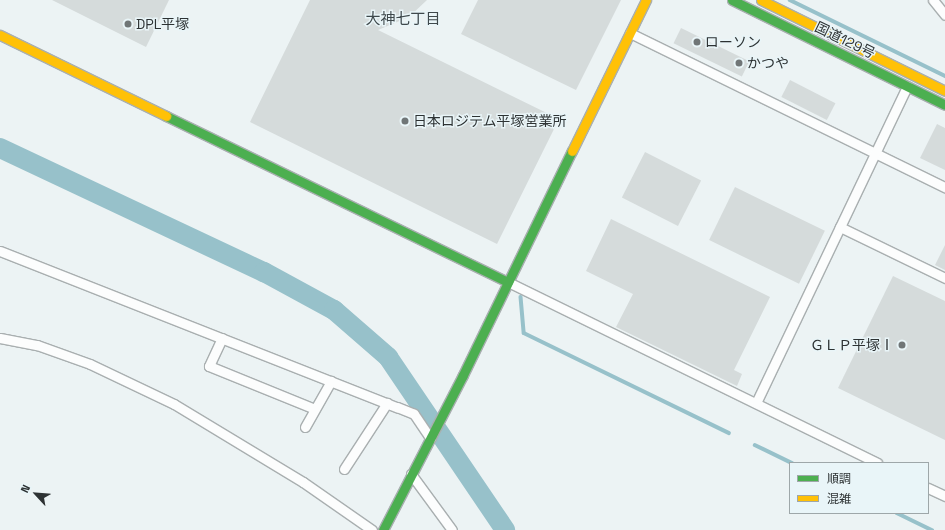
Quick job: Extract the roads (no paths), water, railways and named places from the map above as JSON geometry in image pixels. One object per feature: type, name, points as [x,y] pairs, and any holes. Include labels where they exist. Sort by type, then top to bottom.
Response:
[{"type":"main road","points":[[383,530],[441,418],[646,0]]},
{"type":"main road","name":"国道129号","points":[[732,0],[945,105]]},
{"type":"main road","name":"国道129号","points":[[761,0],[945,92]]},
{"type":"main road","points":[[0,34],[508,282]]},
{"type":"street","points":[[933,0],[945,14]]},
{"type":"street","points":[[630,33],[945,187]]},
{"type":"street","points":[[756,403],[907,86]]},
{"type":"street","points":[[840,227],[945,278]]},
{"type":"street","points":[[0,251],[414,414],[431,437]]},
{"type":"street","points":[[508,282],[875,462]]},
{"type":"street","points":[[0,338],[37,346],[90,364],[174,404],[303,482],[372,530]]},
{"type":"street","points":[[222,338],[209,366],[315,409]]},
{"type":"street","points":[[305,427],[331,381]]},
{"type":"street","points":[[344,469],[387,403]]},
{"type":"street","points":[[411,474],[452,530]]},
{"type":"street","points":[[929,488],[945,496]]},
{"type":"waterway","points":[[790,0],[945,76]]},
{"type":"waterway","points":[[0,148],[264,272],[334,310],[388,357],[505,530]]},
{"type":"waterway","points":[[521,297],[524,333],[729,433]]},
{"type":"waterway","points":[[755,445],[790,462]]},
{"type":"waterway","points":[[899,514],[932,530]]},
{"type":"place","name":"DPL平塚","points":[[128,24]]},
{"type":"place","name":"ローソン","points":[[697,42]]},
{"type":"place","name":"かつや","points":[[739,63]]},
{"type":"place","name":"日本ロジテム平塚営業所","points":[[405,121]]},
{"type":"place","name":"ＧＬＰ平塚Ⅰ","points":[[902,345]]},
{"type":"district","name":"大神七丁目","points":[[403,19]]}]
